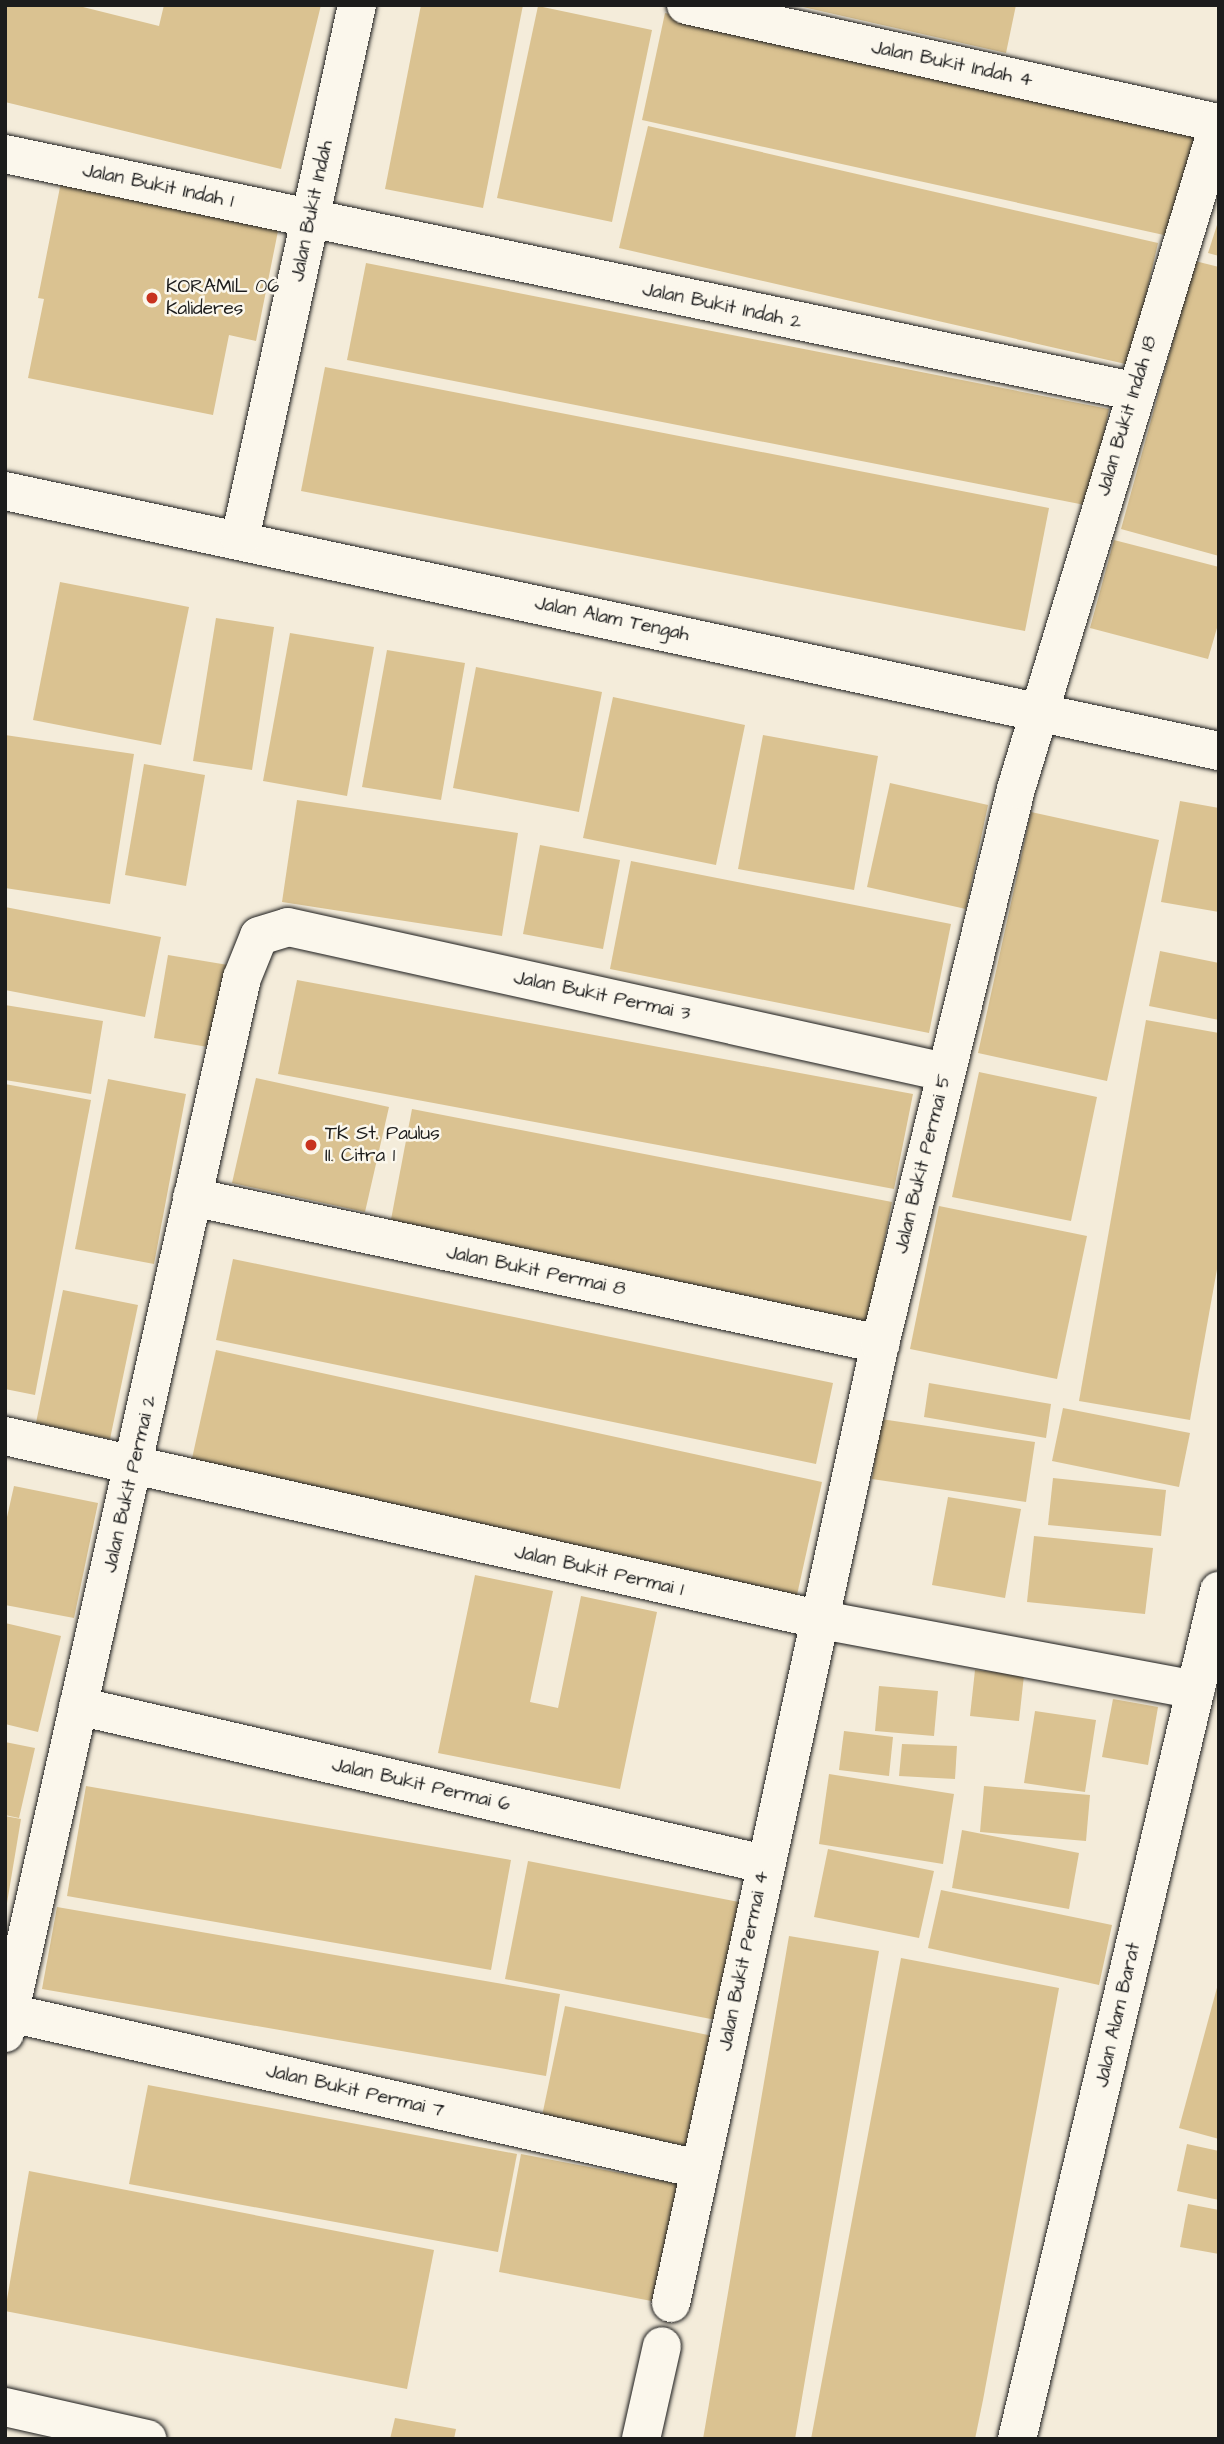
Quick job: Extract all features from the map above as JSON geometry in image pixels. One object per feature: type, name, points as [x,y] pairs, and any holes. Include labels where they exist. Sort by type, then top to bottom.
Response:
[{"type":"street","name":"Jalan Bukit Indah","points":[[240,539],[357,5]]},
{"type":"street","name":"Jalan Bukit Indah 4","points":[[686,5],[1219,122]]},
{"type":"street","name":"Jalan Bukit Indah 18","points":[[1039,711],[1133,391],[1219,122]]},
{"type":"street","name":"Jalan Bukit Indah 1","points":[[5,154],[310,218]]},
{"type":"street","name":"Jalan Bukit Indah 2","points":[[310,218],[1133,391]]},
{"type":"street","name":"Jalan Alam Tengah","points":[[5,491],[240,539],[1219,751]]},
{"type":"street","name":"Jalan Bukit Permai 5","points":[[821,1620],[880,1344],[945,1072],[1039,711]]},
{"type":"street","name":"Jalan Bukit Permai 3","points":[[259,936],[288,927],[945,1072]]},
{"type":"street","name":"Jalan Bukit Permai 2","points":[[8,2023],[78,1706],[135,1467],[242,978],[259,936]]},
{"type":"street","name":"Jalan Bukit Permai 8","points":[[192,1197],[880,1344]]},
{"type":"street","name":"Jalan Bukit Permai 1","points":[[5,1436],[821,1620],[1196,1690]]},
{"type":"street","name":"Jalan Alam Barat","points":[[1017,2439],[1219,1591]]},
{"type":"street","name":"Jalan Bukit Permai 4","points":[[671,2303],[764,1864],[821,1620]]},
{"type":"street","name":"Jalan Bukit Permai 6","points":[[78,1706],[764,1864]]},
{"type":"street","name":"Jalan Bukit Permai 7","points":[[8,2023],[699,2169]]},
{"type":"street","points":[[641,2439],[662,2346]]},
{"type":"street","points":[[5,2407],[147,2439]]},
{"type":"building","points":[[5,5],[75,5],[159,26],[164,5],[321,5],[281,169],[5,102]]},
{"type":"building","points":[[421,5],[523,5],[483,208],[385,189]]},
{"type":"building","points":[[794,5],[1016,5],[1006,53]]},
{"type":"building","points":[[538,6],[652,30],[612,222],[497,198]]},
{"type":"building","points":[[665,13],[1197,131],[1173,237],[642,120]]},
{"type":"building","points":[[648,126],[1158,243],[1130,365],[619,248]]},
{"type":"building","name":"KORAMIL 06 Kalideres","points":[[61,182],[279,226],[256,341],[229,335],[213,415],[28,378],[44,299],[38,298]]},
{"type":"building","points":[[1219,222],[1219,256],[1208,253]]},
{"type":"building","points":[[1195,261],[1219,267],[1219,556],[1121,529]]},
{"type":"building","points":[[366,263],[1109,409],[1090,506],[347,360]]},
{"type":"building","points":[[325,367],[1049,508],[1025,631],[301,491]]},
{"type":"building","points":[[1114,540],[1219,567],[1219,621],[1208,659],[1090,628]]},
{"type":"building","points":[[60,582],[189,607],[161,745],[33,720]]},
{"type":"building","points":[[216,618],[274,627],[252,770],[193,761]]},
{"type":"building","points":[[290,633],[374,647],[347,796],[263,781]]},
{"type":"building","points":[[387,650],[465,663],[441,800],[362,787]]},
{"type":"building","points":[[476,667],[602,692],[579,812],[453,788]]},
{"type":"building","points":[[613,697],[745,725],[716,865],[583,838]]},
{"type":"building","points":[[5,735],[134,754],[110,904],[5,888]]},
{"type":"building","points":[[763,735],[878,756],[854,890],[738,869]]},
{"type":"building","points":[[144,764],[205,775],[186,886],[125,875]]},
{"type":"building","points":[[890,783],[988,805],[966,909],[867,887]]},
{"type":"building","points":[[297,800],[518,833],[502,936],[282,902]]},
{"type":"building","points":[[1180,801],[1219,808],[1219,912],[1161,902]]},
{"type":"building","points":[[1031,812],[1159,840],[1107,1081],[978,1053]]},
{"type":"building","points":[[540,845],[620,860],[603,949],[523,934]]},
{"type":"building","points":[[631,861],[951,924],[929,1033],[610,969]]},
{"type":"building","points":[[5,907],[161,937],[145,1017],[5,990]]},
{"type":"building","points":[[1160,951],[1219,963],[1219,1020],[1149,1006]]},
{"type":"building","points":[[168,955],[228,965],[214,1048],[154,1038]]},
{"type":"building","points":[[297,980],[913,1094],[894,1189],[278,1074]]},
{"type":"building","points":[[5,1005],[103,1021],[91,1094],[5,1080]]},
{"type":"building","points":[[1146,1020],[1219,1033],[1219,1258],[1190,1420],[1079,1401]]},
{"type":"building","points":[[979,1072],[1097,1097],[1071,1221],[952,1197]]},
{"type":"building","name":"TK St. Paulus II. Citra 1","points":[[256,1078],[389,1107],[365,1212],[232,1183]]},
{"type":"building","points":[[108,1079],[186,1094],[154,1264],[75,1249]]},
{"type":"building","points":[[5,1084],[91,1100],[35,1395],[5,1389]]},
{"type":"building","points":[[412,1109],[892,1202],[868,1323],[389,1230]]},
{"type":"building","points":[[939,1206],[1087,1236],[1057,1379],[910,1349]]},
{"type":"building","points":[[233,1259],[833,1383],[816,1464],[216,1340]]},
{"type":"building","points":[[63,1290],[138,1305],[110,1439],[36,1423]]},
{"type":"building","points":[[216,1350],[822,1482],[797,1595],[191,1463]]},
{"type":"building","points":[[929,1383],[1051,1404],[1046,1438],[924,1417]]},
{"type":"building","points":[[1063,1408],[1190,1433],[1179,1487],[1052,1461]]},
{"type":"building","points":[[881,1419],[1035,1442],[1026,1502],[872,1479]]},
{"type":"building","points":[[1053,1478],[1166,1490],[1161,1536],[1048,1525]]},
{"type":"building","points":[[14,1486],[98,1503],[74,1618],[5,1605],[5,1526]]},
{"type":"building","points":[[948,1497],[1021,1509],[1005,1598],[932,1585]]},
{"type":"building","points":[[1034,1536],[1153,1548],[1145,1614],[1027,1602]]},
{"type":"building","points":[[475,1575],[553,1591],[530,1702],[558,1708],[581,1596],[657,1612],[620,1789],[438,1753]]},
{"type":"building","points":[[5,1623],[61,1636],[38,1732],[5,1724]]},
{"type":"building","points":[[975,1670],[1024,1675],[1019,1721],[970,1716]]},
{"type":"building","points":[[879,1686],[938,1691],[934,1736],[875,1731]]},
{"type":"building","points":[[1113,1699],[1158,1707],[1148,1765],[1102,1757]]},
{"type":"building","points":[[1035,1711],[1096,1720],[1085,1792],[1024,1783]]},
{"type":"building","points":[[844,1731],[893,1737],[889,1776],[839,1770]]},
{"type":"building","points":[[5,1742],[35,1748],[19,1818],[5,1815]]},
{"type":"building","points":[[902,1744],[957,1746],[955,1779],[899,1776]]},
{"type":"building","points":[[829,1774],[954,1794],[943,1864],[819,1844]]},
{"type":"building","points":[[86,1786],[511,1860],[491,1970],[67,1896]]},
{"type":"building","points":[[984,1786],[1090,1795],[1086,1841],[980,1832]]},
{"type":"building","points":[[5,1816],[21,1819],[7,1903],[5,1903]]},
{"type":"building","points":[[962,1830],[1079,1853],[1069,1909],[952,1888]]},
{"type":"building","points":[[828,1849],[934,1871],[919,1938],[814,1917]]},
{"type":"building","points":[[528,1861],[739,1902],[716,2020],[505,1979]]},
{"type":"building","points":[[941,1890],[1112,1925],[1099,1985],[928,1948]]},
{"type":"building","points":[[57,1907],[560,1994],[546,2076],[42,1989]]},
{"type":"building","points":[[789,1936],[879,1951],[795,2439],[703,2439]]},
{"type":"building","points":[[901,1958],[1059,1988],[983,2400],[975,2439],[811,2439]]},
{"type":"building","points":[[1219,1984],[1219,2139],[1179,2128]]},
{"type":"building","points":[[565,2006],[718,2037],[695,2148],[542,2116]]},
{"type":"building","points":[[148,2085],[517,2154],[498,2252],[129,2184]]},
{"type":"building","points":[[1187,2144],[1219,2151],[1219,2200],[1177,2191]]},
{"type":"building","points":[[521,2154],[684,2185],[662,2303],[499,2272]]},
{"type":"building","points":[[29,2171],[434,2250],[407,2389],[5,2311]]},
{"type":"building","points":[[1188,2204],[1219,2210],[1219,2254],[1180,2247]]},
{"type":"building","points":[[395,2418],[456,2429],[454,2439],[390,2439]]},
{"type":"place","name":"KORAMIL 06 Kalideres","points":[[152,298]]},
{"type":"place","name":"TK St. Paulus II. Citra 1","points":[[311,1145]]}]
